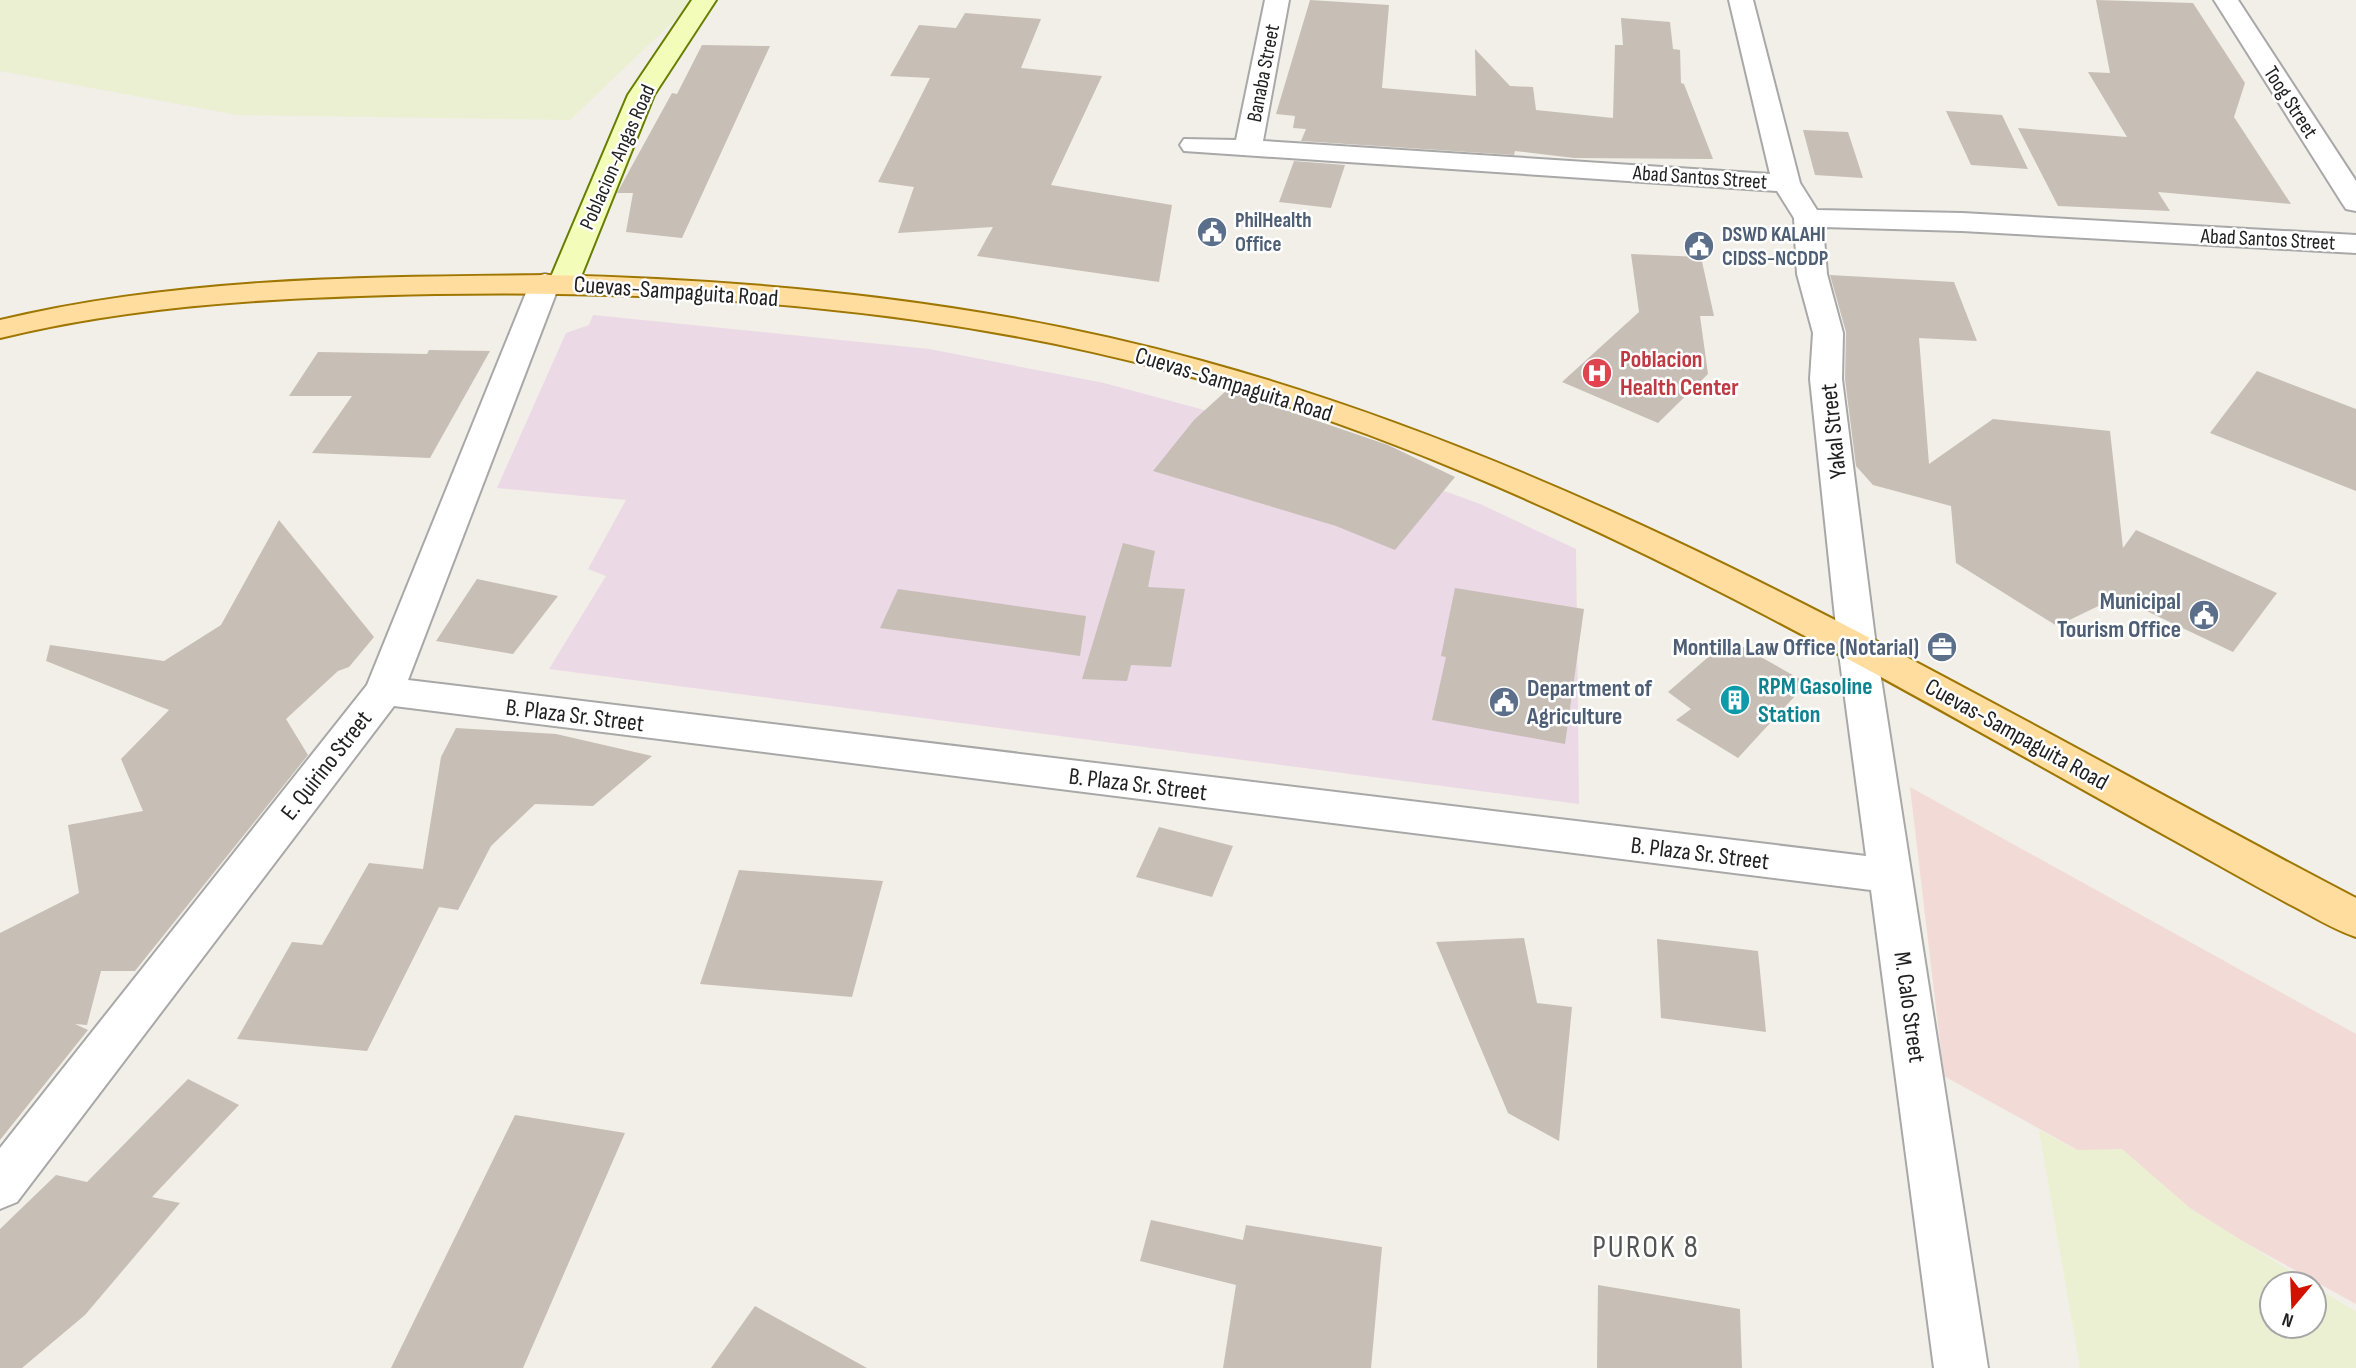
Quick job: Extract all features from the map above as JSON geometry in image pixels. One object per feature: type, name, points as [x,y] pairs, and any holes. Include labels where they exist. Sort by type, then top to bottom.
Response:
[{"type":"main road","name":"Cuevas-Sampaguita Road","points":[[0,329],[47,318],[190,298],[317,288],[554,283],[874,306],[1006,325],[1159,359],[1344,417],[1480,467],[1579,508],[1857,646],[2196,835],[2356,919]]},
{"type":"street","name":"Poblacion-Angas Road","points":[[554,283],[641,95],[704,0]]},
{"type":"street","name":"Banaba Street","points":[[1248,147],[1277,0]]},
{"type":"street","points":[[1741,0],[1786,183]]},
{"type":"street","name":"Toog Street","points":[[2226,0],[2356,203]]},
{"type":"street","name":"Abad Santos Street","points":[[1193,145],[1786,183],[1808,218],[1962,222],[2356,244]]},
{"type":"street","name":"Yakal Street","points":[[1808,218],[1812,274],[1828,333],[1826,379],[1857,646]]},
{"type":"street","name":"E. Quirino Street","points":[[0,1186],[384,691],[554,283]]},
{"type":"street","name":"M. Calo Street","points":[[1857,646],[1961,1368]]},
{"type":"street","name":"B. Plaza Sr. Street","points":[[384,691],[1891,876]]},
{"type":"shaded area","points":[[593,315],[929,349],[1104,383],[1271,428],[1480,504],[1576,549],[1579,804],[549,669],[606,576],[588,569],[626,500],[497,488],[566,333],[589,325]]},
{"type":"shaded area","points":[[1910,787],[2356,1034],[2356,1304],[2328,1289],[2328,1270],[2295,1270],[1944,1076]]},
{"type":"green space","points":[[0,0],[691,0],[681,14],[570,120],[237,115],[0,71]]},
{"type":"green space","points":[[2039,1130],[2077,1150],[2122,1149],[2190,1208],[2289,1270],[2258,1270],[2258,1340],[2328,1340],[2328,1295],[2356,1312],[2356,1368],[2080,1368]]},
{"type":"building","points":[[1310,0],[1389,5],[1382,88],[1476,96],[1475,49],[1510,86],[1533,87],[1536,110],[1613,118],[1615,45],[1623,45],[1621,18],[1670,22],[1673,49],[1680,50],[1681,83],[1684,84],[1713,159],[1574,158],[1515,151],[1514,155],[1301,141],[1306,129],[1293,128],[1295,116],[1276,114]]},
{"type":"building","points":[[2096,0],[2193,3],[2245,83],[2234,117],[2291,204],[2158,192],[2170,211],[2058,206],[2018,128],[2127,137],[2088,72],[2110,73]]},
{"type":"building","points":[[965,13],[1041,19],[1021,68],[1102,76],[1051,185],[1172,205],[1159,282],[977,256],[993,227],[898,233],[914,187],[878,182],[930,78],[890,76],[919,25],[956,28]]},
{"type":"building","points":[[702,45],[770,46],[682,238],[626,232],[633,193],[617,193],[672,93],[677,94]]},
{"type":"building","points":[[1946,111],[2002,115],[2028,169],[1971,165]]},
{"type":"building","points":[[1803,130],[1848,132],[1863,178],[1815,175]]},
{"type":"building","points":[[1294,161],[1345,165],[1331,208],[1279,202]]},
{"type":"building","points":[[1631,254],[1701,257],[1714,316],[1700,316],[1708,374],[1658,423],[1562,382],[1639,312]]},
{"type":"building","points":[[1830,275],[1954,282],[1977,341],[1919,338],[1929,464],[1993,419],[2110,431],[2123,548],[2136,530],[2277,593],[2233,652],[2117,597],[2057,626],[1956,563],[1951,506],[1873,485],[1856,466],[1845,379],[1846,332]]},
{"type":"building","points":[[429,350],[490,351],[430,458],[312,453],[352,396],[289,396],[318,352],[427,354]]},
{"type":"building","points":[[2257,371],[2356,409],[2356,491],[2210,433]]},
{"type":"building","points":[[1227,390],[1388,445],[1455,477],[1395,550],[1336,526],[1153,471],[1194,420]]},
{"type":"building","points":[[279,520],[374,637],[349,667],[338,671],[286,719],[308,755],[135,971],[101,971],[87,1025],[75,1024],[88,1030],[0,1140],[0,933],[79,893],[68,825],[143,811],[121,759],[169,710],[46,661],[50,645],[164,661],[221,625]]},
{"type":"building","points":[[1123,543],[1155,551],[1148,587],[1185,589],[1171,667],[1131,665],[1127,681],[1082,679]]},
{"type":"building","points":[[477,579],[558,596],[513,654],[436,641]]},
{"type":"building","points":[[1455,588],[1584,609],[1565,744],[1432,720],[1446,657],[1441,656]]},
{"type":"building","points":[[898,589],[1086,616],[1080,656],[880,628]]},
{"type":"building","name":"RPM Gasoline Station","points":[[1729,639],[1807,683],[1738,758],[1676,720],[1691,709],[1668,692]]},
{"type":"building","points":[[456,728],[556,734],[652,756],[593,806],[535,804],[491,846],[458,910],[439,907],[367,1051],[237,1039],[292,942],[322,945],[369,863],[423,869],[441,757]]},
{"type":"building","points":[[1159,827],[1233,846],[1212,897],[1136,877]]},
{"type":"building","points":[[739,870],[883,881],[852,997],[700,984]]},
{"type":"building","points":[[1524,938],[1537,1003],[1572,1007],[1559,1141],[1508,1113],[1436,942]]},
{"type":"building","points":[[1657,939],[1758,951],[1766,1032],[1661,1018]]},
{"type":"building","points":[[188,1079],[239,1105],[152,1197],[180,1203],[85,1315],[22,1368],[0,1368],[0,1229],[56,1175],[87,1182]]},
{"type":"building","points":[[515,1115],[625,1133],[523,1368],[391,1368]]},
{"type":"building","points":[[1151,1220],[1243,1240],[1246,1225],[1382,1247],[1371,1368],[1223,1368],[1236,1285],[1140,1261]]},
{"type":"building","points":[[1598,1285],[1740,1309],[1742,1368],[1597,1368]]},
{"type":"building","points":[[755,1306],[867,1368],[711,1368]]},
{"type":"place","name":"PhilHealth Office","points":[[1212,232]]},
{"type":"place","name":"DSWD KALAHI CIDSS-NCDDP","points":[[1699,246]]},
{"type":"place","name":"Poblacion Health Center","points":[[1597,373]]},
{"type":"place","name":"Municipal Tourism Office","points":[[2204,615]]},
{"type":"place","name":"Montilla Law Office (Notarial)","points":[[1942,647]]},
{"type":"place","name":"RPM Gasoline Station","points":[[1735,700]]},
{"type":"place","name":"Department of Agriculture","points":[[1504,702]]},
{"type":"district","name":"PUROK 8","points":[[1646,1246]]}]
